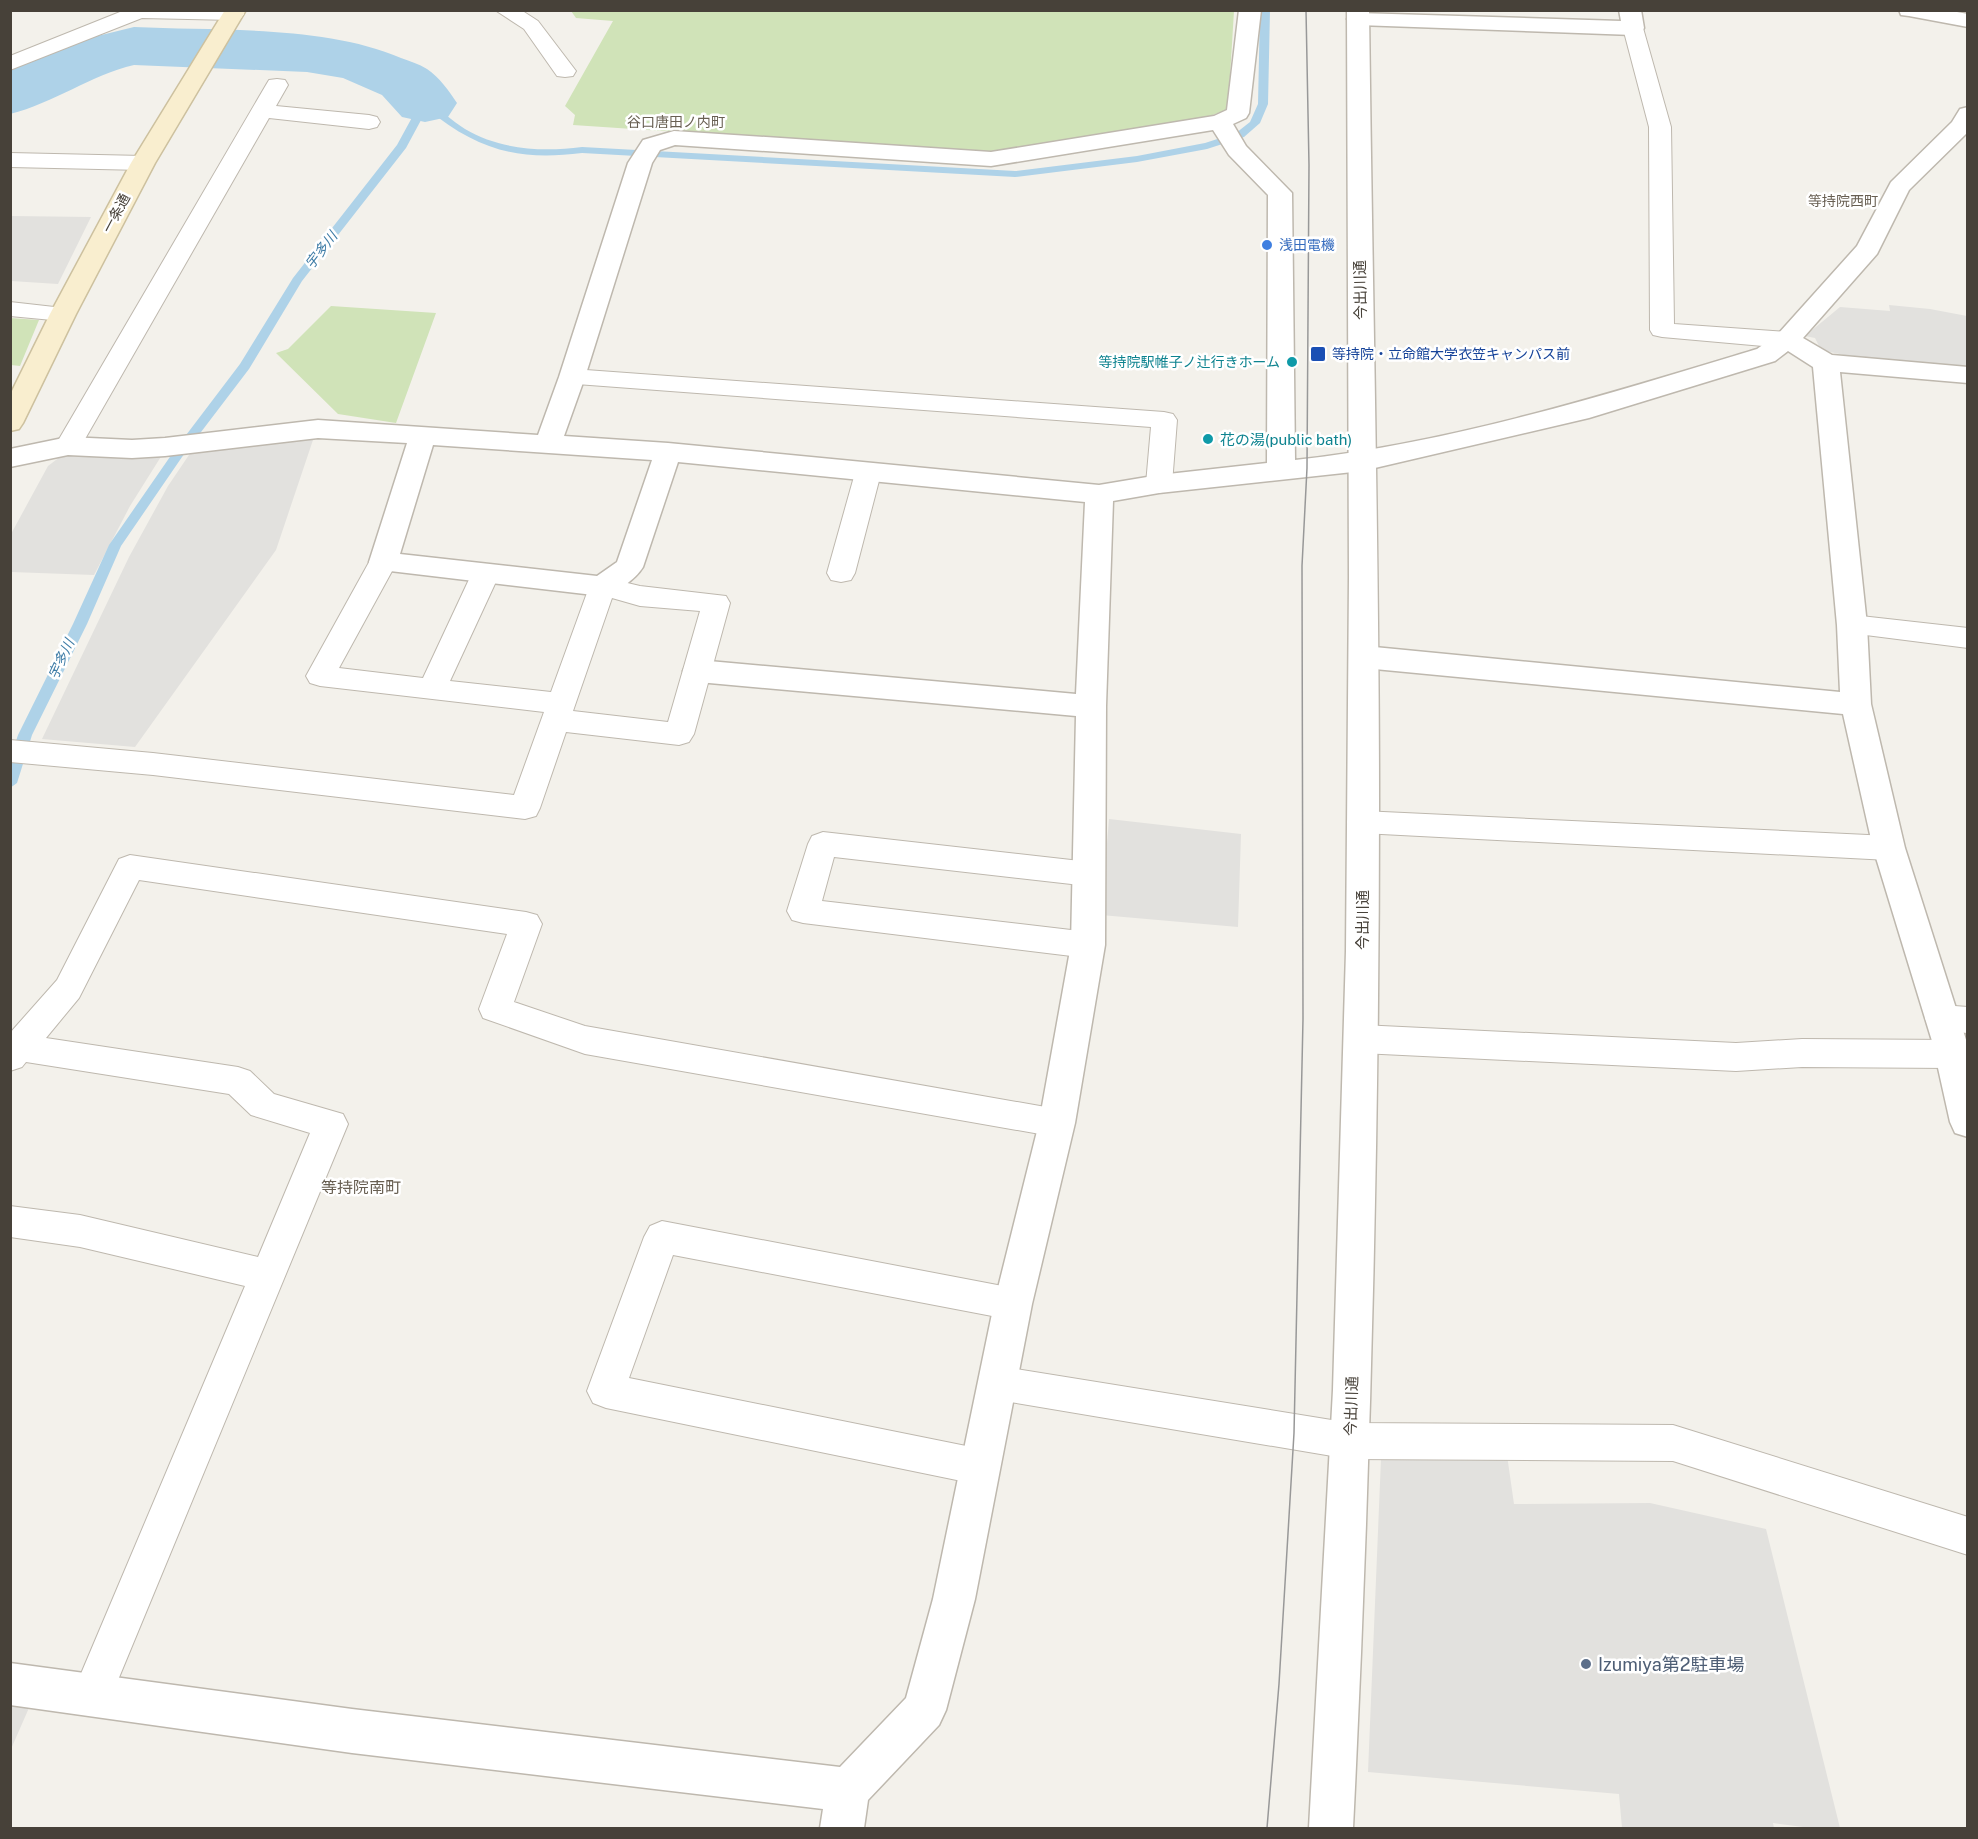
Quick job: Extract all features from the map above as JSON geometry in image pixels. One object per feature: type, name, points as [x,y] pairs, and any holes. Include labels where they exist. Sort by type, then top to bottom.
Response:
[{"type":"main road","name":"一条通","points":[[10,423],[63,314],[143,163],[235,12]]},
{"type":"street","points":[[1228,135],[1238,113],[1250,10]]},
{"type":"street","points":[[1909,10],[1968,21]]},
{"type":"street","points":[[1358,15],[1631,19]]},
{"type":"street","name":"今出川通","points":[[1331,1828],[1345,1606],[1361,1040],[1364,657],[1358,15]]},
{"type":"street","points":[[10,458],[68,446],[165,447],[318,429],[668,452],[1099,494],[1159,484],[1362,462],[1580,412],[1766,355],[1787,340],[1868,249],[1899,187],[1966,122]]},
{"type":"street","points":[[548,443],[646,154],[674,138],[992,159],[1228,135]]},
{"type":"street","points":[[1228,135],[1280,194],[1281,471]]},
{"type":"street","points":[[1787,340],[1826,363],[1968,375]]},
{"type":"street","points":[[1826,363],[1852,625],[1856,704],[1889,848],[1954,1019],[1952,1054],[1968,1122]]},
{"type":"street","points":[[423,435],[383,562],[602,586],[629,567],[668,452]]},
{"type":"street","points":[[10,1684],[364,1732],[845,1809],[924,1710],[954,1599],[1013,1304],[1057,1123],[1088,945],[1091,706],[1099,494]]},
{"type":"street","points":[[1364,657],[1856,704]]},
{"type":"street","points":[[698,671],[1091,706]]},
{"type":"lane","points":[[505,10],[531,25],[565,71]]},
{"type":"lane","points":[[10,64],[30,54],[140,12],[235,12]]},
{"type":"lane","points":[[1631,19],[1660,127],[1662,330],[1787,340]]},
{"type":"lane","points":[[68,446],[277,85]]},
{"type":"lane","points":[[262,111],[369,122]]},
{"type":"lane","points":[[10,160],[143,163]]},
{"type":"lane","points":[[10,309],[63,314]]},
{"type":"lane","points":[[572,377],[1164,420],[1159,484]]},
{"type":"lane","points":[[841,573],[868,473]]},
{"type":"lane","points":[[21,752],[153,764],[525,808],[559,712],[602,586],[640,596],[716,603],[679,735],[559,712],[432,689],[320,676],[383,562]]},
{"type":"lane","points":[[432,689],[486,573]]},
{"type":"lane","points":[[1852,625],[1968,638]]},
{"type":"lane","points":[[1362,822],[1889,848]]},
{"type":"lane","points":[[1088,945],[803,911],[823,844],[1089,874]]},
{"type":"lane","points":[[14,1052],[68,989],[130,867],[526,924],[495,1009],[585,1040],[1057,1123]]},
{"type":"lane","points":[[1361,1040],[1736,1057],[1802,1053],[1952,1054]]},
{"type":"lane","points":[[14,1052],[238,1081],[263,1105],[331,1124],[92,1695]]},
{"type":"lane","points":[[10,1221],[80,1231],[268,1275]]},
{"type":"lane","points":[[981,1467],[606,1391],[662,1237],[1013,1304]]},
{"type":"lane","points":[[998,1383],[1350,1441],[1673,1443],[1968,1536]]},
{"type":"green space","points":[[571,11],[1234,11],[1228,109],[1210,116],[1024,153],[573,125],[575,115],[565,106],[613,21],[576,18]]},
{"type":"green space","points":[[331,306],[436,313],[396,423],[338,414],[276,353],[288,349]]},
{"type":"green space","points":[[10,318],[39,320],[20,366],[11,365]]},
{"type":"shaded area","points":[[11,216],[91,217],[58,284],[11,281]]},
{"type":"shaded area","points":[[1889,305],[1967,316],[1967,368],[1844,355],[1821,350],[1815,338],[1805,336],[1840,307],[1890,311]]},
{"type":"shaded area","points":[[314,437],[276,550],[135,747],[42,739],[129,557],[168,486],[193,449]]},
{"type":"shaded area","points":[[69,450],[162,455],[130,506],[94,575],[11,572],[11,534],[48,466]]},
{"type":"shaded area","points":[[1109,819],[1241,834],[1238,927],[1101,915]]},
{"type":"shaded area","name":"Izumiya第2駐車場","points":[[1506,1448],[1514,1504],[1650,1503],[1766,1529],[1840,1828],[1811,1828],[1773,1823],[1774,1828],[1622,1828],[1619,1794],[1368,1772],[1381,1459]]},
{"type":"shaded area","points":[[11,1698],[32,1701],[11,1749]]},
{"type":"waterway","points":[[10,783],[25,735],[80,624],[115,545],[178,454],[245,366],[297,280],[402,146],[425,103],[467,134],[509,149],[538,153],[582,150],[1015,174],[1137,159],[1207,146],[1240,135],[1255,123],[1263,104],[1265,10]]},
{"type":"waterway","name":"宇多川","points":[[10,95],[95,55],[134,46],[307,53],[336,58],[363,64],[404,82],[425,103]]},
{"type":"tram line","points":[[1267,1828],[1279,1684],[1294,1433],[1303,1019],[1302,566],[1307,468],[1309,165],[1306,10]]},
{"type":"place","name":"浅田電機","points":[[1267,245]]},
{"type":"place","name":"等持院・立命館大学衣笠キャンパス前","points":[[1318,354]]},
{"type":"place","name":"等持院駅帷子ノ辻行きホーム","points":[[1292,362]]},
{"type":"place","name":"花の湯(public bath)","points":[[1208,439]]},
{"type":"place","name":"Izumiya第2駐車場","points":[[1586,1664]]},
{"type":"district","name":"谷口唐田ノ内町","points":[[676,122]]},
{"type":"district","name":"等持院西町","points":[[1843,201]]},
{"type":"district","name":"等持院南町","points":[[361,1187]]}]
